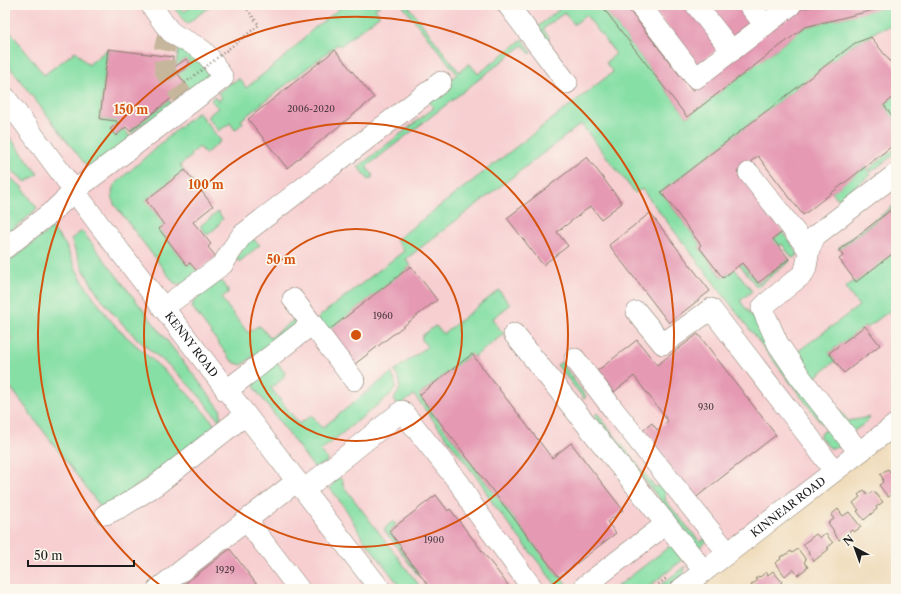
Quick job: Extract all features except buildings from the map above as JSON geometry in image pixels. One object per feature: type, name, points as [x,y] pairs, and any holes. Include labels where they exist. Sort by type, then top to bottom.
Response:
[{"type":"street","points":[[5,248],[53,211],[74,191],[223,78],[203,52],[192,44],[180,39],[169,30],[150,5]]},
{"type":"street","points":[[508,5],[567,83]]},
{"type":"street","points":[[640,5],[696,78],[791,5]]},
{"type":"street","points":[[696,5],[732,51]]},
{"type":"street","points":[[749,5],[765,25]]},
{"type":"street","points":[[163,308],[224,264],[242,236],[441,82]]},
{"type":"street","name":"KENNY ROAD","points":[[5,97],[163,308],[380,589]]},
{"type":"street","points":[[749,173],[809,250]]},
{"type":"street","points":[[859,452],[801,378],[778,344],[762,308],[803,274],[806,267],[809,250],[815,236],[896,174]]},
{"type":"street","points":[[293,298],[354,380]]},
{"type":"street","points":[[637,312],[663,344],[711,309],[834,471]]},
{"type":"street","points":[[226,390],[312,324]]},
{"type":"street","points":[[514,334],[704,571]]},
{"type":"street","points":[[575,359],[728,553]]},
{"type":"street","points":[[158,589],[246,520],[301,486],[402,411],[460,484],[472,505],[533,589]]},
{"type":"street","points":[[106,514],[123,506],[156,485],[245,415]]},
{"type":"street","name":"KINNEAR ROAD","points":[[681,589],[896,424]]},
{"type":"street","points":[[246,520],[299,589]]},
{"type":"street","points":[[587,589],[585,586],[666,524]]},
{"type":"path","points":[[185,83],[259,25],[244,5]]},
{"type":"shaded area","points":[[5,5],[896,5],[896,421],[677,589],[5,589]]},
{"type":"green space","points":[[172,5],[178,5],[184,12],[193,5],[212,5],[187,24]]},
{"type":"green space","points":[[344,5],[381,5],[375,9],[379,16],[340,46],[338,44],[241,120],[243,123],[235,130],[230,123],[219,131],[208,118],[208,116],[218,108],[211,100],[214,96],[218,101],[222,98],[218,93],[229,84],[239,79],[246,88],[287,55],[312,30]]},
{"type":"green space","points":[[402,5],[411,5],[409,7],[459,72],[470,64],[478,74],[523,39],[532,53],[530,54],[523,45],[366,167],[373,175],[369,180],[358,167],[434,108],[426,98],[457,74]]},
{"type":"green space","points":[[565,5],[601,5],[687,117],[805,27],[896,5],[896,25],[876,31],[871,37],[855,43],[661,192],[701,245],[699,247],[722,278],[735,269],[752,291],[740,301],[756,321],[773,351],[836,433],[840,447],[830,448],[819,436],[826,429],[642,189],[635,193],[581,124],[406,259],[411,266],[326,333],[317,320],[321,315],[404,251],[396,240],[613,72],[607,65],[607,61],[616,54],[586,15],[574,24],[564,13],[543,29],[549,37],[546,42],[536,28]]},
{"type":"green space","points":[[5,25],[44,75],[76,51],[88,65],[108,49],[100,119],[116,121],[118,123],[116,135],[124,129],[131,138],[91,167],[85,164],[5,61]]},
{"type":"green space","points":[[179,47],[199,58],[208,74],[208,79],[191,92],[184,88],[187,86],[178,74],[190,64],[186,59],[176,66]]},
{"type":"green space","points":[[896,95],[896,121],[884,105]]},
{"type":"green space","points":[[169,100],[171,106],[151,121],[140,126],[132,134],[130,131]]},
{"type":"green space","points":[[198,112],[221,141],[205,154],[200,147],[190,154],[192,156],[180,165],[184,171],[146,200],[164,225],[159,229],[187,265],[190,263],[199,273],[180,284],[177,284],[174,283],[114,204],[112,191],[115,184]]},
{"type":"green space","points":[[5,131],[38,174],[26,182],[5,165]]},
{"type":"green space","points":[[896,148],[896,153],[871,172],[869,169]]},
{"type":"green space","points":[[865,167],[871,175],[838,199],[832,192]]},
{"type":"green space","points":[[5,174],[21,186],[37,208],[5,235],[6,206]]},
{"type":"green space","points":[[896,204],[896,206],[839,250],[838,248]]},
{"type":"green space","points":[[218,212],[223,219],[217,227],[207,235],[200,226]]},
{"type":"green space","points":[[52,228],[65,244],[85,285],[107,316],[119,330],[179,384],[212,421],[215,427],[103,510],[5,380],[5,347],[13,340],[5,330],[5,265]]},
{"type":"green space","points":[[82,231],[220,409],[220,421],[203,400],[178,374],[131,333],[109,309],[91,283],[71,239]]},
{"type":"green space","points":[[783,232],[798,253],[797,256],[792,258],[782,244],[778,247],[773,239]]},
{"type":"green space","points":[[249,239],[253,239],[260,245],[239,262],[236,258]]},
{"type":"green space","points":[[896,251],[896,306],[867,328],[865,326],[829,353],[835,361],[814,378],[848,421],[869,417],[867,422],[851,433],[794,352],[797,352],[859,306],[846,287]]},
{"type":"green space","points":[[789,259],[790,261],[757,287],[740,265],[742,263],[758,283]]},
{"type":"green space","points":[[221,281],[228,290],[228,293],[221,298],[248,333],[258,326],[261,327],[270,338],[295,319],[298,322],[242,365],[235,363],[230,359],[192,307],[195,300]]},
{"type":"green space","points":[[499,290],[510,305],[492,319],[504,334],[474,357],[471,354],[419,395],[559,577],[560,576],[570,589],[559,589],[493,504],[481,483],[414,395],[399,406],[394,399],[400,388],[400,382],[394,371],[427,347],[422,340],[422,336],[435,326],[443,334]]},
{"type":"green space","points":[[277,362],[285,373],[281,380],[271,388],[299,424],[312,415],[322,428],[391,373],[396,385],[394,391],[389,396],[320,451],[327,459],[326,463],[315,467],[256,390],[254,384],[256,377]]},
{"type":"green space","points":[[561,362],[586,397],[584,399],[557,365]]},
{"type":"green space","points":[[597,413],[654,486],[657,487],[666,479],[667,480],[665,500],[700,542],[706,538],[709,540],[698,548],[594,416]]},
{"type":"green space","points":[[337,478],[340,478],[344,482],[342,484],[422,589],[402,589],[362,537],[347,511],[330,488]]},
{"type":"green space","points":[[393,521],[396,525],[389,531],[420,574],[418,575],[385,531],[385,528]]},
{"type":"green space","points":[[674,543],[685,558],[646,589],[614,589]]},
{"type":"green space","points":[[685,566],[684,574],[664,589],[656,589]]},
{"type":"tunnel","points":[[169,30],[164,51],[165,70],[188,105]]}]
